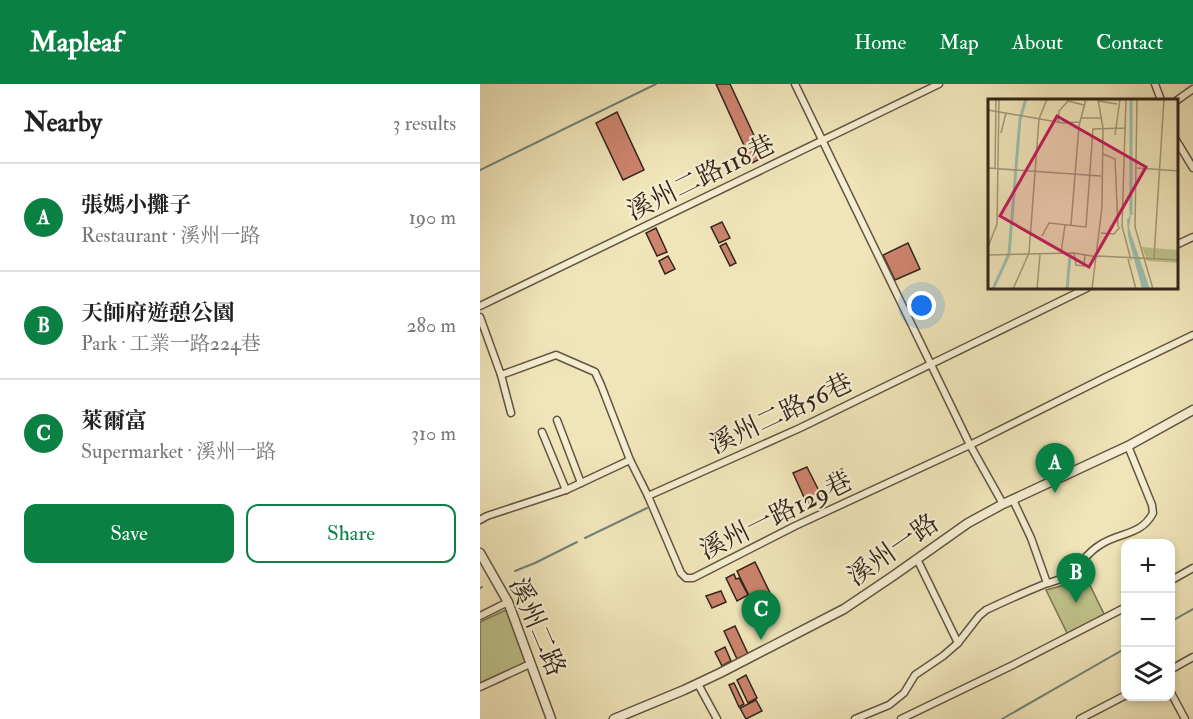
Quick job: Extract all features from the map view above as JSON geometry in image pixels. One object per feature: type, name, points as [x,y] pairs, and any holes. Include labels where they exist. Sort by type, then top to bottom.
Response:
[{"type":"street","points":[[795,84],[970,446],[1003,504]]},
{"type":"street","name":"溪州二路118巷","points":[[480,306],[939,84]]},
{"type":"street","points":[[1155,84],[1161,99]]},
{"type":"street","points":[[1178,100],[1193,89]]},
{"type":"street","points":[[1178,143],[1193,168]]},
{"type":"street","points":[[1178,244],[1193,237]]},
{"type":"street","name":"溪州二路56巷","points":[[648,496],[800,428],[1083,290]]},
{"type":"street","points":[[480,317],[501,375],[511,413]]},
{"type":"street","name":"溪州一路129巷","points":[[501,375],[556,356],[595,372],[630,460],[681,573],[686,578],[693,578],[795,526],[970,446],[1193,335]]},
{"type":"street","name":"溪州一路","points":[[614,719],[698,684],[844,609],[968,523],[1003,504],[1128,446],[1193,410]]},
{"type":"street","points":[[556,420],[580,483]]},
{"type":"street","points":[[543,432],[566,490]]},
{"type":"street","points":[[855,719],[889,705],[904,693],[915,675],[958,643],[986,610],[1065,577],[1101,543],[1132,532],[1150,520],[1153,513],[1152,505],[1128,446]]},
{"type":"street","points":[[480,520],[566,490],[630,460]]},
{"type":"street","points":[[1013,500],[1031,538],[1047,583]]},
{"type":"street","name":"溪州二路","points":[[480,553],[507,602],[551,719]]},
{"type":"street","points":[[917,559],[958,643]]},
{"type":"street","points":[[1175,578],[1193,568]]},
{"type":"street","points":[[480,616],[507,602]]},
{"type":"street","points":[[901,719],[1121,609]]},
{"type":"street","points":[[1175,667],[1193,657]]},
{"type":"street","points":[[480,687],[530,664]]},
{"type":"street","points":[[698,684],[717,719]]},
{"type":"street","points":[[1080,719],[1121,697]]},
{"type":"street","points":[[1175,700],[1185,719]]},
{"type":"green space","points":[[1082,569],[1105,616],[1068,635],[1046,590],[1068,584]]},
{"type":"green space","points":[[508,609],[529,663],[480,684],[480,622]]},
{"type":"building","points":[[716,84],[730,84],[764,157],[752,163]]},
{"type":"building","points":[[617,112],[644,170],[623,180],[596,123]]},
{"type":"building","points":[[722,222],[730,238],[719,243],[711,227]]},
{"type":"building","points":[[656,228],[667,252],[657,256],[646,233]]},
{"type":"building","points":[[726,243],[736,263],[730,266],[720,246]]},
{"type":"building","points":[[908,243],[920,269],[895,280],[883,255]]},
{"type":"building","points":[[668,256],[675,269],[665,274],[659,261]]},
{"type":"building","points":[[807,467],[822,497],[807,504],[793,473]]},
{"type":"building","points":[[842,469],[852,491],[842,495],[832,473]]},
{"type":"building","points":[[755,562],[772,597],[754,606],[737,571]]},
{"type":"building","points":[[734,574],[736,579],[739,578],[748,595],[737,601],[726,578]]},
{"type":"building","points":[[721,591],[726,602],[712,608],[706,596]]},
{"type":"building","points":[[735,626],[748,654],[737,659],[724,631]]},
{"type":"building","points":[[725,647],[731,661],[722,666],[715,652]]},
{"type":"building","points":[[746,675],[757,698],[748,703],[737,680]]},
{"type":"building","points":[[734,683],[744,704],[739,707],[729,685]]},
{"type":"building","points":[[756,700],[762,711],[746,719],[740,708]]},
{"type":"waterway","points":[[480,170],[656,84]]},
{"type":"waterway","points":[[644,480],[649,491]]},
{"type":"waterway","points":[[585,538],[647,508]]},
{"type":"waterway","points":[[515,571],[577,542]]},
{"type":"waterway","points":[[1175,619],[1193,609]]},
{"type":"waterway","points":[[1002,719],[1121,651]]},
{"type":"place","name":"張媽小攤子","points":[[1055,493]]},
{"type":"place","name":"天師府遊憩公園","points":[[1076,603]]},
{"type":"place","name":"萊爾富","points":[[761,640]]}]
